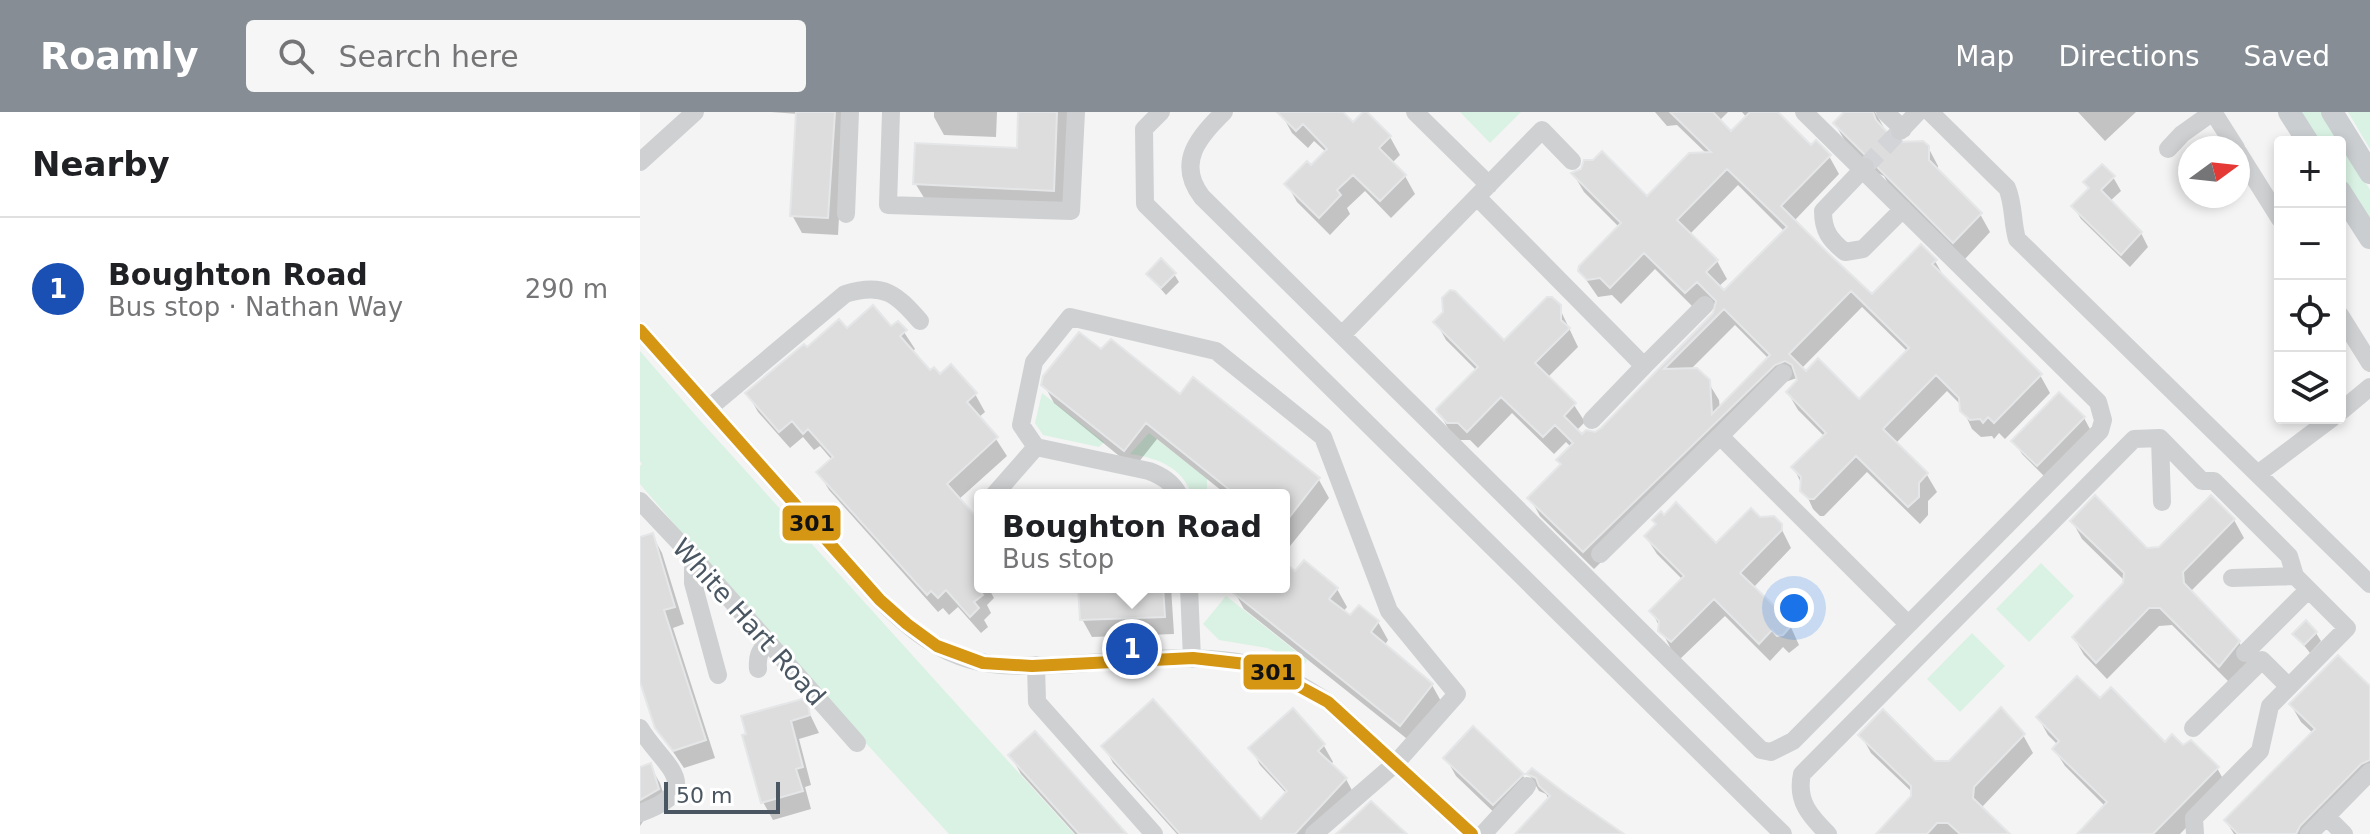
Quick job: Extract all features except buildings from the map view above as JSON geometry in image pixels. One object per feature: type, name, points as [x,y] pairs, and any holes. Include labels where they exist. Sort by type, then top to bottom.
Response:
[{"type":"main road","points":[[2289,112],[2304,136]]},
{"type":"main road","points":[[2332,112],[2370,173]]},
{"type":"main road","points":[[2346,200],[2370,238]]},
{"type":"street","points":[[640,162],[695,112]]},
{"type":"street","points":[[846,214],[850,112]]},
{"type":"street","points":[[891,112],[888,205],[1071,211],[1076,112]]},
{"type":"street","points":[[1161,112],[1144,129],[1145,204],[1783,834]]},
{"type":"street","points":[[1224,112],[1199,137],[1193,149],[1194,187],[1761,750],[1771,752],[1793,741],[2100,431],[2103,420],[2098,402],[1804,112]]},
{"type":"street","points":[[1415,112],[1644,366]]},
{"type":"street","points":[[1885,112],[1901,130],[1918,112]]},
{"type":"street","points":[[1930,112],[2007,188],[2012,200],[2012,223],[2017,239],[2370,584]]},
{"type":"street","points":[[2168,149],[2182,134],[2213,112],[2228,136]]},
{"type":"street","points":[[1342,335],[1542,130],[1572,161]]},
{"type":"street","points":[[1864,168],[1823,211],[1823,226],[1831,241],[1845,252],[1863,249],[1903,209]]},
{"type":"street","points":[[2250,171],[2274,209]]},
{"type":"street","points":[[1441,234],[1456,247]]},
{"type":"street","points":[[1197,285],[1212,271]]},
{"type":"street","points":[[709,408],[845,294],[867,290],[891,294],[898,297],[920,321]]},
{"type":"street","points":[[1592,420],[1705,305]]},
{"type":"street","points":[[1176,489],[1163,476],[1149,471],[1036,447],[1021,425],[1034,362],[1070,317],[1216,351],[1323,437],[1389,611],[1457,694],[1396,763],[1314,834]]},
{"type":"street","points":[[2346,325],[2370,363]]},
{"type":"street","points":[[640,330],[899,618],[938,647],[960,657],[1006,666],[1192,659],[1245,663],[1288,678],[1328,702],[1471,833],[1527,786]]},
{"type":"street","points":[[1600,554],[1783,373]]},
{"type":"street","points":[[2346,407],[2370,387]]},
{"type":"street","points":[[2259,473],[2324,424]]},
{"type":"street","points":[[1720,436],[1908,624]]},
{"type":"street","points":[[2160,438],[2162,502]]},
{"type":"street","points":[[1828,834],[1810,816],[1802,801],[1799,787],[1802,774],[2134,439],[2160,438],[2202,481],[2214,481],[2289,556],[2302,583],[2347,628],[2270,706],[2260,751],[2194,818],[2195,834]]},
{"type":"street","points":[[999,489],[1036,447]]},
{"type":"street","name":"White Hart Road","points":[[640,501],[857,743]]},
{"type":"street","points":[[693,557],[693,583],[718,675]]},
{"type":"street","points":[[2232,578],[2302,583]]},
{"type":"street","points":[[2245,653],[2302,583]]},
{"type":"street","points":[[1189,593],[1192,659]]},
{"type":"street","points":[[758,669],[757,658],[768,642]]},
{"type":"street","points":[[2193,728],[2262,660],[2289,687]]},
{"type":"street","points":[[1036,665],[1037,702],[1154,834]]},
{"type":"street","points":[[640,728],[670,764],[676,785],[671,798],[640,813]]},
{"type":"street","points":[[2309,834],[2370,772]]},
{"type":"street","points":[[2326,816],[2344,834]]},
{"type":"green space","points":[[1460,112],[1521,112],[1490,143]]},
{"type":"green space","points":[[2299,112],[2323,112],[2337,136],[2315,136]]},
{"type":"green space","points":[[2348,112],[2370,112],[2370,149]]},
{"type":"green space","points":[[2346,150],[2370,190],[2370,222],[2346,185]]},
{"type":"green space","points":[[640,351],[1074,834],[949,834],[801,672],[640,484]]},
{"type":"green space","points":[[1042,393],[1104,442],[1099,447],[1043,435],[1035,423]]},
{"type":"green space","points":[[1149,433],[1207,479],[1207,489],[1190,489],[1182,477],[1168,466],[1130,454]]},
{"type":"green space","points":[[2041,563],[2074,596],[2029,642],[1996,609]]},
{"type":"green space","points":[[1226,596],[1307,660],[1305,664],[1267,648],[1219,640],[1203,624]]},
{"type":"green space","points":[[1972,633],[2005,666],[1960,712],[1927,679]]},
{"type":"tunnel","points":[[1865,167],[1900,131]]},
{"type":"transit line","name":"301","points":[[640,330],[880,600],[937,646],[983,663],[1032,666],[1193,658],[1269,670],[1328,702],[1472,834]]},
{"type":"place","name":"Boughton Road","points":[[1132,649]]}]
